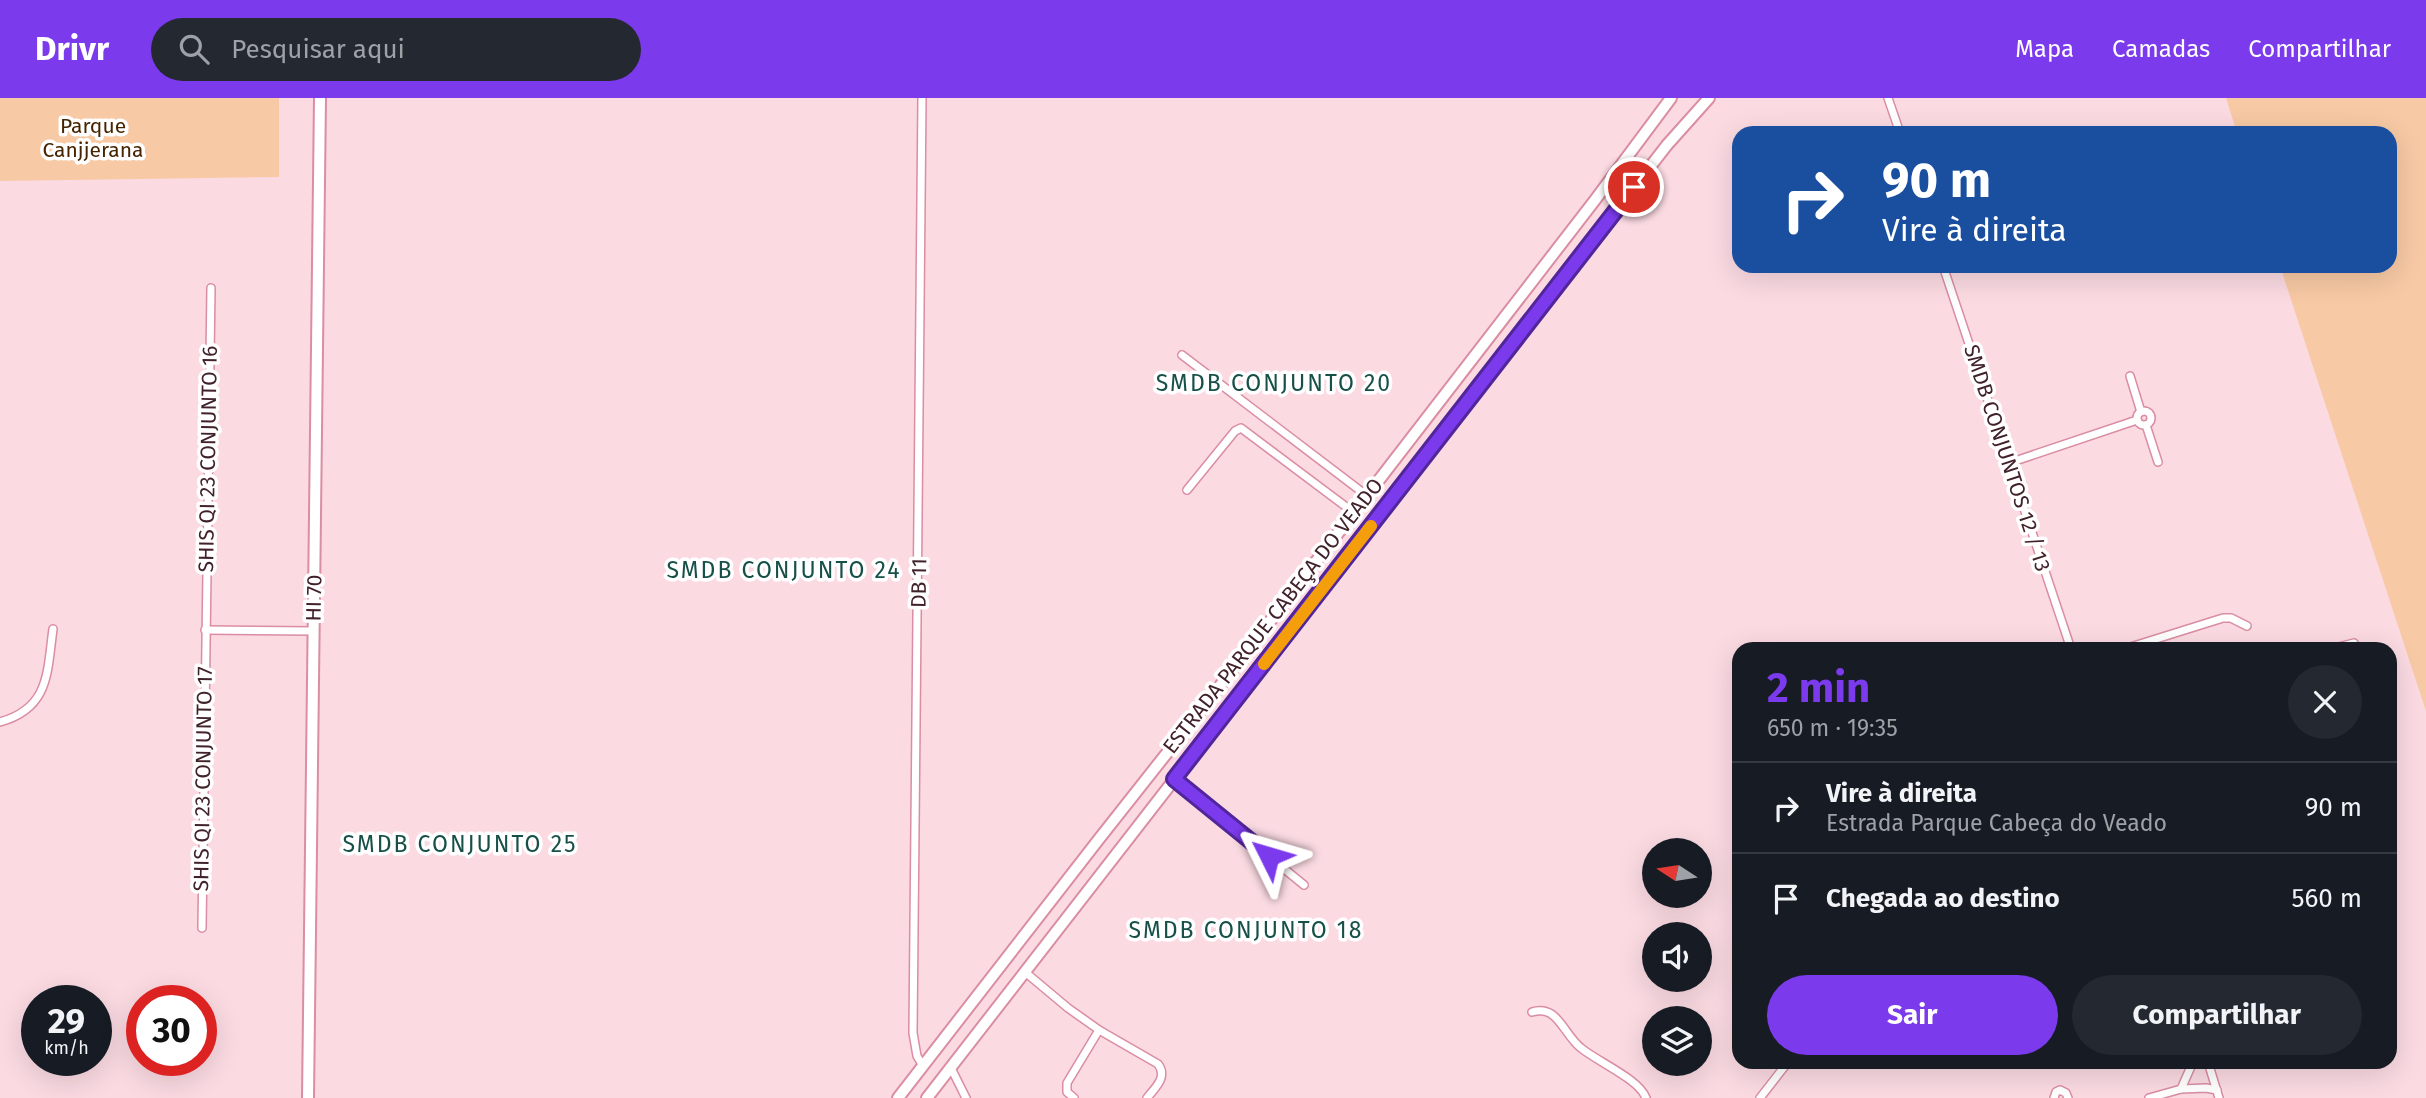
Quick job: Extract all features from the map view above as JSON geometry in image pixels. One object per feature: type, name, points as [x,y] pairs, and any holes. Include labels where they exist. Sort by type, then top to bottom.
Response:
[{"type":"main road","name":"HI 70","points":[[308,1098],[320,98]]},
{"type":"main road","name":"ESTRADA PARQUE CABEÇA DO VEADO","points":[[898,1098],[1227,677],[1671,98]]},
{"type":"main road","name":"ESTRADA PARQUE CABEÇA DO VEADO","points":[[927,1098],[1667,145],[1709,98]]},
{"type":"main road","points":[[1022,938],[1040,954]]},
{"type":"street","name":"DB 11","points":[[922,98],[913,1033],[917,1056],[923,1066]]},
{"type":"street","points":[[1888,98],[1898,126]]},
{"type":"street","name":"SMDB CONJUNTOS 12 / 13","points":[[1946,273],[2069,642]]},
{"type":"street","name":"SHIS QI 23 CONJUNTO 16","points":[[205,631],[211,288]]},
{"type":"street","points":[[1182,355],[1366,495]]},
{"type":"street","points":[[2130,376],[2141,424],[2146,425]]},
{"type":"street","points":[[2009,463],[2147,412],[2150,421],[2146,425]]},
{"type":"street","points":[[2146,425],[2158,462]]},
{"type":"street","points":[[1187,490],[1235,431],[1241,428],[1353,512]]},
{"type":"street","points":[[2146,642],[2222,618],[2231,618],[2247,626]]},
{"type":"street","points":[[0,722],[26,710],[37,700],[46,676],[53,629]]},
{"type":"street","points":[[205,631],[313,631]]},
{"type":"street","name":"SHIS QI 23 CONJUNTO 17","points":[[202,928],[205,631]]},
{"type":"street","points":[[1174,779],[1304,884]]},
{"type":"street","points":[[1025,972],[1068,1008],[1161,1069],[1161,1078],[1147,1098]]},
{"type":"street","points":[[1532,1012],[1545,1010],[1554,1015],[1571,1040],[1637,1085],[1646,1098]]},
{"type":"street","points":[[1074,1098],[1067,1092],[1067,1083],[1099,1030]]},
{"type":"street","points":[[951,1068],[966,1098]]},
{"type":"street","points":[[1760,1098],[1783,1069]]},
{"type":"street","points":[[2181,1089],[2190,1069]]},
{"type":"street","points":[[2210,1069],[2218,1094]]},
{"type":"street","points":[[2149,1098],[2181,1089],[2206,1088],[2218,1094]]},
{"type":"street","points":[[2054,1098],[2056,1092],[2062,1090],[2068,1098]]},
{"type":"green space","name":"Parque Canjjerana","points":[[0,98],[279,98],[279,177],[0,181]]},
{"type":"green space","points":[[2226,98],[2426,98],[2426,711],[2282,273],[2397,273],[2397,126],[2235,126]]},
{"type":"slow traffic","points":[[1264,664],[1371,526]]},
{"type":"district","name":"SMDB CONJUNTO 20","points":[[1274,383]]},
{"type":"district","name":"SMDB CONJUNTO 24","points":[[784,570]]},
{"type":"district","name":"SMDB CONJUNTO 25","points":[[460,844]]},
{"type":"district","name":"SMDB CONJUNTO 18","points":[[1246,930]]},
{"type":"route","points":[[1269,856],[1174,779],[1634,187]]}]
